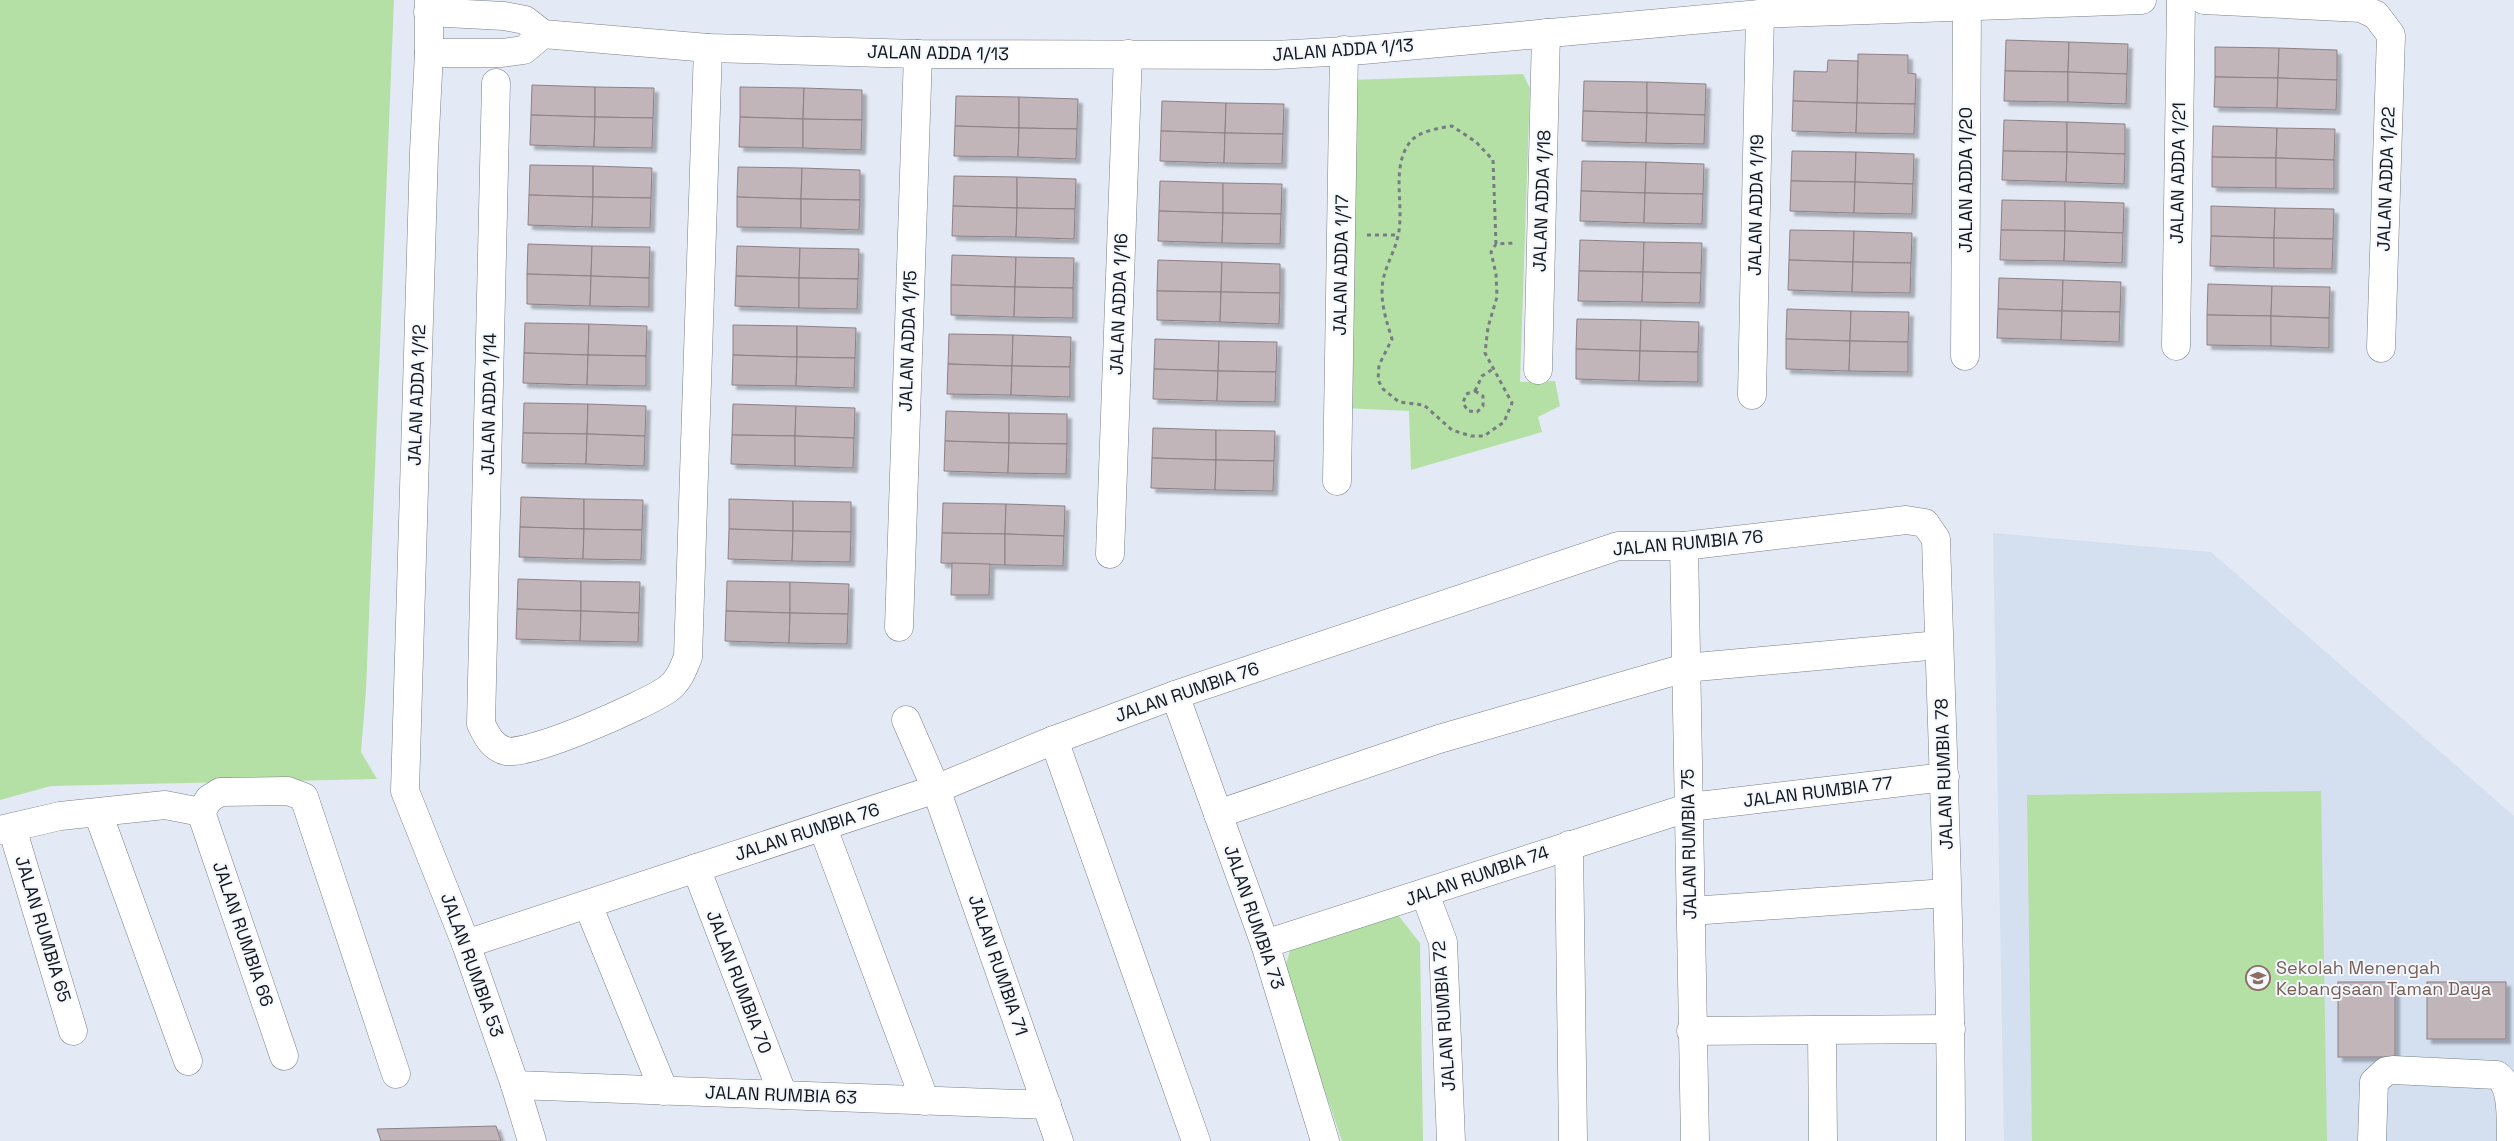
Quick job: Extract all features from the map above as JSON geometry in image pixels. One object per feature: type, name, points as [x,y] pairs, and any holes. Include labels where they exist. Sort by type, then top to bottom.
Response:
[{"type":"street","name":"JALAN ADDA 1/13","points":[[543,34],[708,48],[918,54],[1276,55],[1363,50],[1760,14],[2142,0]]},
{"type":"street","name":"JALAN ADDA 1/21","points":[[2176,346],[2181,0]]},
{"type":"street","name":"JALAN ADDA 1/22","points":[[2204,0],[2361,8],[2376,15],[2390,35],[2381,348]]},
{"type":"street","name":"JALAN ADDA 1/20","points":[[1965,356],[1967,5]]},
{"type":"street","points":[[428,6],[525,20],[543,34],[524,50],[502,53],[429,53]]},
{"type":"street","name":"JALAN ADDA 1/12","points":[[404,790],[429,53],[428,6]]},
{"type":"street","name":"JALAN ADDA 1/19","points":[[1752,395],[1760,14]]},
{"type":"street","name":"JALAN ADDA 1/18","points":[[1538,370],[1546,33]]},
{"type":"street","name":"JALAN ADDA 1/14","points":[[496,83],[481,724],[491,743],[506,751],[537,747],[651,700],[676,681],[688,657],[708,48]]},
{"type":"street","name":"JALAN ADDA 1/17","points":[[1337,481],[1344,50]]},
{"type":"street","name":"JALAN ADDA 1/15","points":[[899,628],[918,54]]},
{"type":"street","name":"JALAN ADDA 1/16","points":[[1110,554],[1128,54]]},
{"type":"street","name":"JALAN RUMBIA 76","points":[[466,944],[823,828],[936,789],[1054,740],[1175,695],[1618,546],[1684,546],[1906,520],[1925,523]]},
{"type":"street","name":"JALAN RUMBIA 78","points":[[1925,523],[1936,539],[1945,776],[1946,894],[1951,1029],[1951,1141]]},
{"type":"street","name":"JALAN RUMBIA 75","points":[[1684,546],[1685,668],[1690,807],[1691,1031],[1695,1141]]},
{"type":"street","points":[[1218,814],[1439,740],[1685,668],[1939,645]]},
{"type":"street","name":"JALAN RUMBIA 73","points":[[1175,695],[1265,944],[1325,1141]]},
{"type":"street","name":"JALAN RUMBIA 71","points":[[906,720],[936,789],[1059,1141]]},
{"type":"street","points":[[1054,740],[1196,1141]]},
{"type":"street","name":"JALAN RUMBIA 77","points":[[1690,807],[1945,776]]},
{"type":"street","points":[[6,829],[60,816],[165,805],[201,812],[209,799],[220,792],[288,790],[304,797],[396,1074]]},
{"type":"street","name":"JALAN RUMBIA 53","points":[[404,790],[466,944],[515,1085],[532,1141]]},
{"type":"street","name":"JALAN RUMBIA 74","points":[[1265,944],[1425,894],[1569,845],[1690,807]]},
{"type":"street","name":"JALAN RUMBIA 66","points":[[201,812],[284,1056]]},
{"type":"street","points":[[98,813],[188,1060]]},
{"type":"street","points":[[823,828],[925,1101]]},
{"type":"street","name":"JALAN RUMBIA 65","points":[[6,829],[73,1031]]},
{"type":"street","points":[[1569,845],[1573,1141]]},
{"type":"street","name":"JALAN RUMBIA 70","points":[[696,868],[783,1095]]},
{"type":"street","name":"JALAN RUMBIA 72","points":[[1425,894],[1443,942],[1451,1141]]},
{"type":"street","points":[[1690,911],[1946,894]]},
{"type":"street","points":[[588,905],[664,1091]]},
{"type":"street","points":[[1691,1031],[1951,1029]]},
{"type":"street","points":[[1822,1031],[1823,1141]]},
{"type":"street","points":[[2372,1141],[2374,1082],[2386,1071],[2393,1070],[2497,1075],[2504,1079],[2509,1093],[2511,1141]]},
{"type":"street","name":"JALAN RUMBIA 63","points":[[515,1085],[1047,1105]]},
{"type":"path","points":[[1452,126],[1476,142],[1493,160],[1496,244],[1491,252],[1497,296],[1488,327],[1485,353],[1512,403],[1504,422],[1484,436],[1471,436],[1452,430],[1424,405],[1399,402],[1383,389],[1378,380],[1379,365],[1392,339],[1383,307],[1382,288],[1384,270],[1399,235],[1400,161],[1411,141],[1430,130],[1452,126]]},
{"type":"path","points":[[1496,244],[1540,244]]},
{"type":"path","points":[[1475,391],[1483,396],[1483,406],[1476,412],[1468,411],[1463,403],[1466,394],[1475,391],[1482,376],[1493,369]]},
{"type":"shaded area","name":"Sekolah Menengah Kebangsaan Taman Daya","points":[[1993,533],[2211,552],[2514,816],[2514,1141],[2004,1141]]},
{"type":"green space","points":[[0,0],[394,0],[366,691],[361,752],[377,779],[51,786],[0,800]]},
{"type":"green space","points":[[1523,74],[1530,88],[1520,382],[1555,381],[1560,406],[1538,417],[1542,432],[1411,470],[1409,411],[1344,408],[1351,80]]},
{"type":"green space","points":[[2321,791],[2327,1141],[2032,1141],[2027,795]]},
{"type":"green space","points":[[1398,915],[1420,943],[1423,1141],[1342,1141],[1284,970],[1291,948]]},
{"type":"building","points":[[2006,40],[2069,42],[2068,72],[2005,71]]},
{"type":"building","points":[[2069,42],[2128,44],[2127,74],[2068,72]]},
{"type":"building","points":[[2215,47],[2279,48],[2278,78],[2215,77]]},
{"type":"building","points":[[2279,48],[2337,50],[2337,80],[2278,78]]},
{"type":"building","points":[[1858,54],[1908,55],[1908,73],[1916,74],[1915,104],[1857,103]]},
{"type":"building","points":[[1828,60],[1858,61],[1857,103],[1793,101],[1794,71],[1827,72]]},
{"type":"building","points":[[2005,71],[2068,72],[2068,102],[2004,101]]},
{"type":"building","points":[[2068,72],[2127,74],[2126,104],[2068,102]]},
{"type":"building","points":[[2215,77],[2278,78],[2277,108],[2214,107]]},
{"type":"building","points":[[2278,78],[2337,80],[2336,110],[2277,108]]},
{"type":"building","points":[[1584,81],[1647,82],[1647,113],[1583,111]]},
{"type":"building","points":[[1647,82],[1706,84],[1705,115],[1647,113]]},
{"type":"building","points":[[532,85],[595,87],[595,117],[531,115]]},
{"type":"building","points":[[595,87],[654,88],[653,118],[595,117]]},
{"type":"building","points":[[740,87],[804,88],[803,119],[740,117]]},
{"type":"building","points":[[804,88],[862,90],[862,120],[803,119]]},
{"type":"building","points":[[956,96],[1019,97],[1019,128],[955,126]]},
{"type":"building","points":[[1019,97],[1078,99],[1077,129],[1019,128]]},
{"type":"building","points":[[1162,101],[1226,103],[1225,133],[1161,131]]},
{"type":"building","points":[[1793,101],[1857,103],[1856,133],[1792,131]]},
{"type":"building","points":[[1226,103],[1284,104],[1283,134],[1225,133]]},
{"type":"building","points":[[1857,103],[1915,104],[1914,134],[1856,133]]},
{"type":"building","points":[[1583,111],[1647,113],[1646,143],[1582,141]]},
{"type":"building","points":[[1647,113],[1705,115],[1704,144],[1646,143]]},
{"type":"building","points":[[531,115],[595,117],[594,147],[530,145]]},
{"type":"building","points":[[595,117],[653,118],[652,148],[594,147]]},
{"type":"building","points":[[740,117],[803,119],[803,148],[739,147]]},
{"type":"building","points":[[803,119],[862,120],[861,150],[803,148]]},
{"type":"building","points":[[2004,120],[2067,122],[2067,152],[2003,151]]},
{"type":"building","points":[[2067,122],[2125,124],[2125,154],[2067,152]]},
{"type":"building","points":[[955,126],[1019,128],[1018,157],[954,156]]},
{"type":"building","points":[[2213,126],[2277,128],[2276,158],[2212,157]]},
{"type":"building","points":[[1019,128],[1077,129],[1076,159],[1018,157]]},
{"type":"building","points":[[2277,128],[2335,129],[2334,160],[2276,158]]},
{"type":"building","points":[[1161,131],[1225,133],[1224,163],[1160,161]]},
{"type":"building","points":[[1225,133],[1283,134],[1282,164],[1224,163]]},
{"type":"building","points":[[1792,151],[1856,152],[1855,182],[1791,181]]},
{"type":"building","points":[[2003,151],[2067,152],[2066,182],[2002,180]]},
{"type":"building","points":[[1856,152],[1914,154],[1913,184],[1855,182]]},
{"type":"building","points":[[2067,152],[2125,154],[2124,184],[2066,182]]},
{"type":"building","points":[[2212,157],[2276,158],[2276,188],[2212,187]]},
{"type":"building","points":[[2276,158],[2334,160],[2334,189],[2276,188]]},
{"type":"building","points":[[1582,161],[1646,162],[1645,193],[1581,191]]},
{"type":"building","points":[[1646,162],[1704,164],[1703,194],[1645,193]]},
{"type":"building","points":[[530,165],[593,166],[593,197],[529,195]]},
{"type":"building","points":[[593,166],[652,168],[651,198],[593,197]]},
{"type":"building","points":[[738,167],[802,168],[801,199],[737,197]]},
{"type":"building","points":[[802,168],[860,170],[860,200],[801,199]]},
{"type":"building","points":[[954,176],[1017,177],[1017,208],[953,206]]},
{"type":"building","points":[[1017,177],[1076,179],[1075,209],[1017,208]]},
{"type":"building","points":[[1160,181],[1223,183],[1223,213],[1159,211]]},
{"type":"building","points":[[1791,181],[1855,182],[1854,213],[1790,211]]},
{"type":"building","points":[[1855,182],[1913,184],[1912,214],[1854,213]]},
{"type":"building","points":[[1223,183],[1282,184],[1281,214],[1223,213]]},
{"type":"building","points":[[1581,191],[1645,193],[1644,223],[1580,221]]},
{"type":"building","points":[[1645,193],[1703,194],[1702,224],[1644,223]]},
{"type":"building","points":[[529,195],[593,197],[592,227],[528,225]]},
{"type":"building","points":[[593,197],[651,198],[650,228],[592,227]]},
{"type":"building","points":[[737,197],[801,199],[801,228],[737,227]]},
{"type":"building","points":[[801,199],[860,200],[859,230],[801,228]]},
{"type":"building","points":[[2002,200],[2065,201],[2065,231],[2001,230]]},
{"type":"building","points":[[2065,201],[2124,203],[2123,233],[2065,231]]},
{"type":"building","points":[[953,206],[1017,208],[1016,237],[952,236]]},
{"type":"building","points":[[2211,206],[2275,208],[2274,238],[2211,236]]},
{"type":"building","points":[[1017,208],[1075,209],[1074,239],[1016,237]]},
{"type":"building","points":[[2275,208],[2334,209],[2333,239],[2274,238]]},
{"type":"building","points":[[1159,211],[1223,213],[1222,243],[1158,241]]},
{"type":"building","points":[[1223,213],[1281,214],[1280,244],[1222,243]]},
{"type":"building","points":[[1790,230],[1854,231],[1853,262],[1789,260]]},
{"type":"building","points":[[2001,230],[2065,231],[2064,261],[2000,260]]},
{"type":"building","points":[[1854,231],[1912,233],[1911,263],[1853,262]]},
{"type":"building","points":[[2065,231],[2123,233],[2122,263],[2064,261]]},
{"type":"building","points":[[2211,236],[2274,238],[2274,268],[2210,266]]},
{"type":"building","points":[[2274,238],[2333,239],[2332,269],[2274,268]]},
{"type":"building","points":[[1580,240],[1644,242],[1643,272],[1579,271]]},
{"type":"building","points":[[1644,242],[1702,243],[1701,273],[1643,272]]},
{"type":"building","points":[[528,244],[592,246],[591,276],[527,274]]},
{"type":"building","points":[[592,246],[650,247],[649,278],[591,276]]},
{"type":"building","points":[[737,246],[800,248],[799,278],[736,276]]},
{"type":"building","points":[[800,248],[859,249],[858,279],[799,278]]},
{"type":"building","points":[[952,255],[1016,257],[1015,287],[951,285]]},
{"type":"building","points":[[1016,257],[1074,258],[1073,288],[1015,287]]},
{"type":"building","points":[[1158,260],[1222,262],[1221,292],[1157,291]]},
{"type":"building","points":[[1789,260],[1853,262],[1852,292],[1788,290]]},
{"type":"building","points":[[1222,262],[1280,264],[1280,293],[1221,292]]},
{"type":"building","points":[[1853,262],[1911,263],[1910,293],[1852,292]]},
{"type":"building","points":[[1579,271],[1643,272],[1642,302],[1578,301]]},
{"type":"building","points":[[1643,272],[1701,273],[1700,303],[1642,302]]},
{"type":"building","points":[[527,274],[591,276],[590,306],[527,304]]},
{"type":"building","points":[[591,276],[649,278],[649,307],[590,306]]},
{"type":"building","points":[[736,276],[799,278],[799,308],[735,306]]},
{"type":"building","points":[[799,278],[858,279],[857,309],[799,308]]},
{"type":"building","points":[[1999,278],[2063,280],[2062,311],[1998,309]]},
{"type":"building","points":[[2063,280],[2121,282],[2120,312],[2062,311]]},
{"type":"building","points":[[2208,284],[2272,286],[2271,316],[2207,315]]},
{"type":"building","points":[[951,285],[1015,287],[1014,317],[951,315]]},
{"type":"building","points":[[2272,286],[2330,287],[2329,318],[2271,316]]},
{"type":"building","points":[[1015,287],[1073,288],[1073,318],[1014,317]]},
{"type":"building","points":[[1157,291],[1221,292],[1220,322],[1157,320]]},
{"type":"building","points":[[1221,292],[1280,293],[1279,324],[1220,322]]},
{"type":"building","points":[[1787,309],[1851,311],[1850,341],[1786,339]]},
{"type":"building","points":[[1998,309],[2062,311],[2061,340],[1997,338]]},
{"type":"building","points":[[1851,311],[1909,312],[1908,342],[1850,341]]},
{"type":"building","points":[[2062,311],[2120,312],[2119,342],[2061,340]]},
{"type":"building","points":[[2207,315],[2271,316],[2271,346],[2207,345]]},
{"type":"building","points":[[2271,316],[2329,318],[2329,348],[2271,346]]},
{"type":"building","points":[[1577,319],[1641,320],[1640,351],[1576,349]]},
{"type":"building","points":[[1641,320],[1699,322],[1698,352],[1640,351]]},
{"type":"building","points":[[525,323],[589,324],[588,355],[524,353]]},
{"type":"building","points":[[589,324],[647,326],[646,356],[588,355]]},
{"type":"building","points":[[733,325],[797,326],[797,357],[733,355]]},
{"type":"building","points":[[797,326],[856,328],[855,358],[797,357]]},
{"type":"building","points":[[949,334],[1013,335],[1012,366],[948,364]]},
{"type":"building","points":[[1013,335],[1071,337],[1070,367],[1012,366]]},
{"type":"building","points":[[1155,339],[1219,341],[1218,371],[1154,369]]},
{"type":"building","points":[[1786,339],[1850,341],[1849,371],[1786,369]]},
{"type":"building","points":[[1219,341],[1277,342],[1276,372],[1218,371]]},
{"type":"building","points":[[1850,341],[1908,342],[1908,372],[1849,371]]},
{"type":"building","points":[[1576,349],[1640,351],[1639,381],[1576,379]]},
{"type":"building","points":[[1640,351],[1698,352],[1698,382],[1639,381]]},
{"type":"building","points":[[524,353],[588,355],[587,385],[523,383]]},
{"type":"building","points":[[588,355],[646,356],[646,386],[587,385]]},
{"type":"building","points":[[733,355],[797,357],[796,386],[732,385]]},
{"type":"building","points":[[797,357],[855,358],[854,388],[796,386]]},
{"type":"building","points":[[948,364],[1012,366],[1011,395],[947,394]]},
{"type":"building","points":[[1012,366],[1070,367],[1070,397],[1011,395]]},
{"type":"building","points":[[1154,369],[1218,371],[1217,401],[1153,399]]},
{"type":"building","points":[[1218,371],[1276,372],[1275,402],[1217,401]]},
{"type":"building","points":[[524,403],[588,404],[587,434],[523,433]]},
{"type":"building","points":[[588,404],[646,406],[645,436],[587,434]]},
{"type":"building","points":[[733,404],[796,406],[795,436],[732,435]]},
{"type":"building","points":[[796,406],[855,408],[854,438],[795,436]]},
{"type":"building","points":[[946,411],[1009,413],[1009,443],[945,441]]},
{"type":"building","points":[[1009,413],[1067,414],[1067,444],[1009,443]]},
{"type":"building","points":[[1153,428],[1216,430],[1216,460],[1152,458]]},
{"type":"building","points":[[1216,430],[1275,431],[1274,461],[1216,460]]},
{"type":"building","points":[[523,433],[587,434],[586,464],[522,463]]},
{"type":"building","points":[[587,434],[645,436],[644,466],[586,464]]},
{"type":"building","points":[[732,435],[795,436],[795,466],[731,464]]},
{"type":"building","points":[[795,436],[854,438],[853,468],[795,466]]},
{"type":"building","points":[[945,441],[1009,443],[1008,473],[944,471]]},
{"type":"building","points":[[1009,443],[1067,444],[1066,474],[1008,473]]},
{"type":"building","points":[[1152,458],[1216,460],[1215,490],[1151,488]]},
{"type":"building","points":[[1216,460],[1274,461],[1273,491],[1215,490]]},
{"type":"building","points":[[521,497],[584,499],[584,529],[520,527]]},
{"type":"building","points":[[584,499],[643,500],[642,530],[584,529]]},
{"type":"building","points":[[729,499],[793,501],[793,531],[729,529]]},
{"type":"building","points":[[793,501],[851,502],[851,532],[793,531]]},
{"type":"building","points":[[943,503],[1006,504],[1005,534],[942,533]]},
{"type":"building","points":[[1006,504],[1065,506],[1064,536],[1005,534]]},
{"type":"building","points":[[520,527],[584,529],[583,559],[519,557]]},
{"type":"building","points":[[584,529],[642,530],[641,560],[583,559]]},
{"type":"building","points":[[729,529],[793,531],[792,561],[728,559]]},
{"type":"building","points":[[793,531],[851,532],[850,562],[792,561]]},
{"type":"building","points":[[942,533],[1005,534],[1005,565],[941,563]]},
{"type":"building","points":[[1005,534],[1064,536],[1063,566],[1005,565]]},
{"type":"building","points":[[952,563],[990,564],[989,595],[951,595]]},
{"type":"building","points":[[518,579],[581,581],[581,611],[517,609]]},
{"type":"building","points":[[581,581],[640,582],[639,613],[581,611]]},
{"type":"building","points":[[727,581],[790,582],[790,613],[726,611]]},
{"type":"building","points":[[790,582],[849,584],[848,614],[790,613]]},
{"type":"building","points":[[517,609],[581,611],[580,641],[516,639]]},
{"type":"building","points":[[581,611],[639,613],[638,642],[580,641]]},
{"type":"building","points":[[726,611],[790,613],[789,643],[725,641]]},
{"type":"building","points":[[790,613],[848,614],[847,644],[789,643]]},
{"type":"building","points":[[2338,982],[2395,982],[2395,1057],[2338,1057]]},
{"type":"building","points":[[2427,982],[2506,982],[2506,1039],[2427,1039]]},
{"type":"building","points":[[496,1126],[501,1141],[381,1141],[377,1129]]},
{"type":"place","name":"Sekolah Menengah Kebangsaan Taman Daya","points":[[2258,978]]}]
